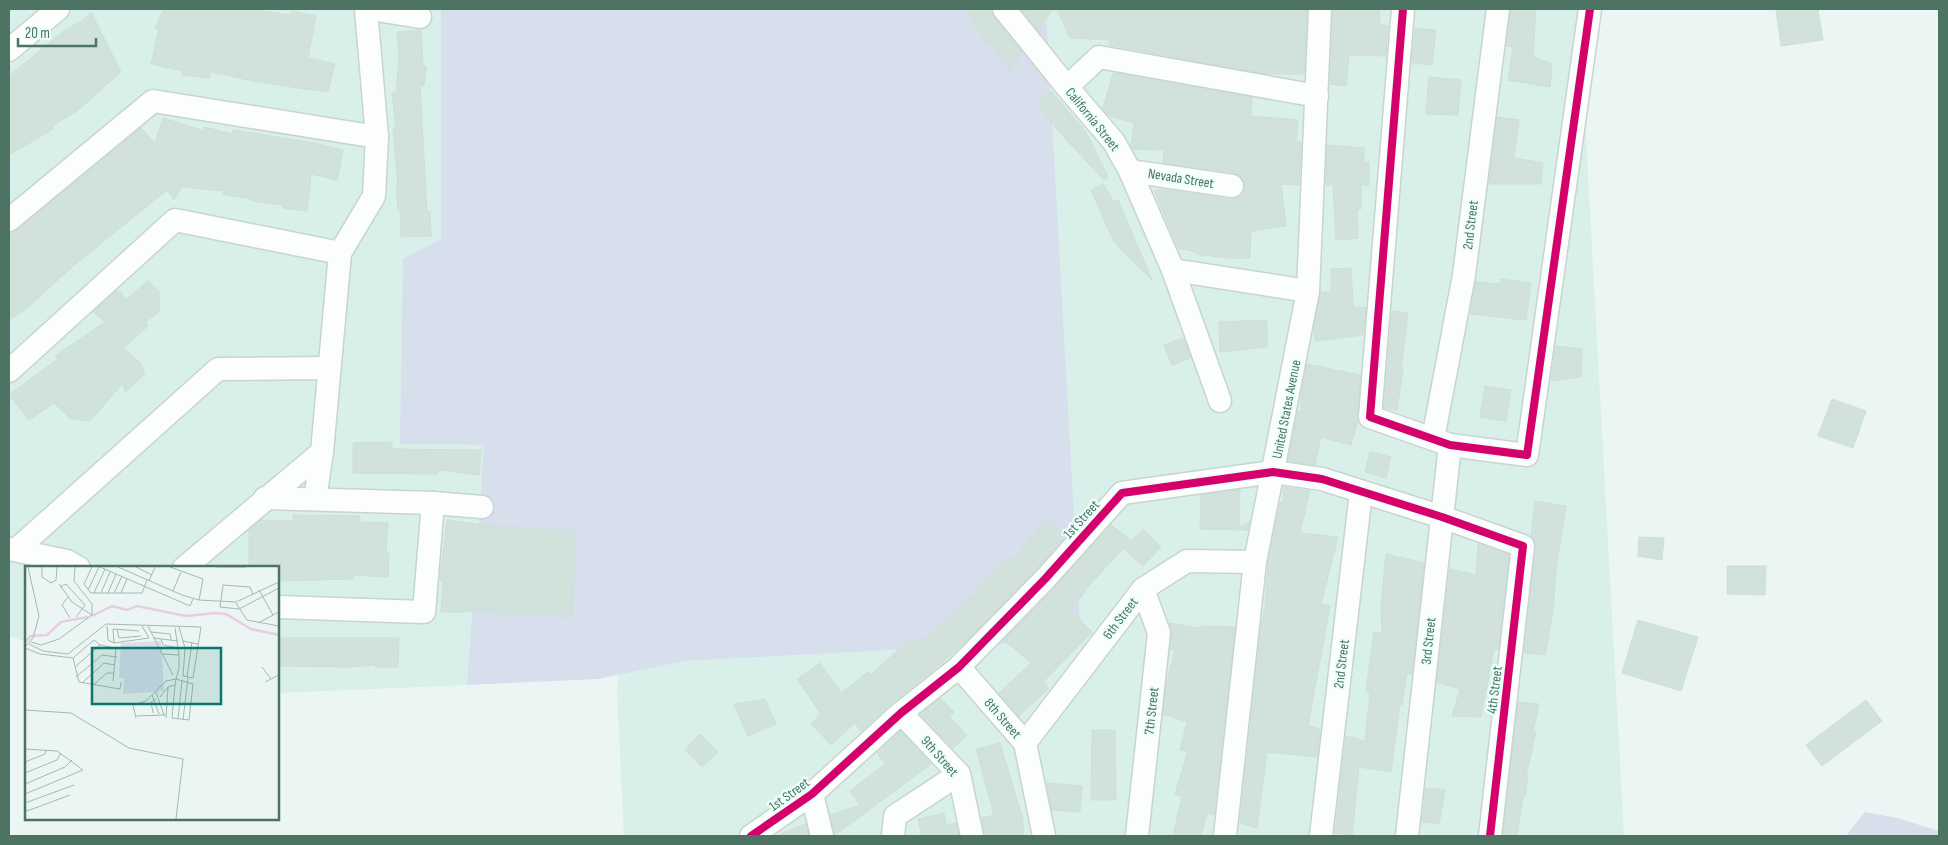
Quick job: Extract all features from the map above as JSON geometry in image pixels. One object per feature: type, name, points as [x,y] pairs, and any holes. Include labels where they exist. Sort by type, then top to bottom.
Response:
[{"type":"street","points":[[9,50],[58,9]]},
{"type":"street","points":[[315,499],[322,452],[328,368],[340,253],[374,196],[377,137],[366,9]]},
{"type":"street","points":[[371,9],[420,16]]},
{"type":"street","name":"California Street","points":[[1004,9],[1114,142],[1130,171],[1174,270],[1220,401]]},
{"type":"street","name":"United States Avenue","points":[[1226,836],[1255,562],[1308,292],[1320,9]]},
{"type":"street","points":[[1403,9],[1370,417],[1442,442],[1527,454],[1590,9]]},
{"type":"street","name":"2nd Street","points":[[1442,442],[1498,9]]},
{"type":"street","points":[[1067,87],[1099,56],[1317,96]]},
{"type":"street","points":[[9,220],[153,101],[377,137]]},
{"type":"street","name":"Nevada Street","points":[[1130,171],[1232,186]]},
{"type":"street","points":[[9,371],[175,220],[340,253]]},
{"type":"street","points":[[1174,270],[1308,292]]},
{"type":"street","points":[[13,550],[218,368],[328,368]]},
{"type":"street","name":"3rd Street","points":[[1407,836],[1442,517],[1442,442]]},
{"type":"street","points":[[186,566],[322,452]]},
{"type":"street","name":"1st Street","points":[[751,836],[812,794],[901,713],[959,667],[1044,579],[1122,493],[1273,472],[1322,479],[1442,517],[1523,546]]},
{"type":"street","name":"2nd Street","points":[[1320,836],[1361,492]]},
{"type":"street","points":[[265,498],[482,507]]},
{"type":"street","points":[[279,607],[424,612],[433,504]]},
{"type":"street","name":"4th Street","points":[[1490,836],[1523,546]]},
{"type":"street","points":[[13,550],[67,561],[76,566]]},
{"type":"street","name":"6th Street","points":[[1025,743],[1143,589],[1187,561],[1255,562]]},
{"type":"street","name":"7th Street","points":[[1137,836],[1159,633],[1143,589]]},
{"type":"street","name":"8th Street","points":[[959,667],[1025,743],[1044,836]]},
{"type":"street","name":"9th Street","points":[[901,713],[959,774],[972,836]]},
{"type":"street","points":[[893,836],[895,816],[959,774]]},
{"type":"street","points":[[812,794],[822,836]]},
{"type":"shaded area","points":[[9,9],[441,9],[441,239],[400,444],[484,445],[467,685],[279,693],[279,566],[25,566],[25,642],[9,637]]},
{"type":"shaded area","points":[[441,9],[1046,9],[1081,640],[685,661],[598,679],[467,685],[484,445],[400,444],[403,259],[441,239]]},
{"type":"shaded area","points":[[1046,9],[1579,9],[1624,836],[624,836],[617,694],[619,674],[685,661],[1081,640]]},
{"type":"shaded area","points":[[1865,812],[1897,818],[1939,831],[1939,836],[1846,836]]},
{"type":"building","points":[[164,9],[249,9],[291,15],[292,11],[316,16],[308,58],[335,64],[328,92],[264,83],[210,72],[210,78],[182,75],[183,71],[151,64],[159,29],[155,28]]},
{"type":"building","points":[[966,9],[991,9],[994,17],[1022,53],[1010,70],[988,41],[986,42]]},
{"type":"building","points":[[1021,9],[1053,9],[1038,30]]},
{"type":"building","points":[[1057,9],[1307,9],[1304,74],[1266,74],[1109,45],[1110,40],[1070,38]]},
{"type":"building","points":[[1333,9],[1379,9],[1380,25],[1388,26],[1386,56],[1349,55],[1346,86],[1330,84]]},
{"type":"building","points":[[1511,9],[1536,9],[1533,57],[1552,64],[1550,87],[1508,80],[1513,47],[1506,46]]},
{"type":"building","points":[[1818,9],[1823,40],[1781,46],[1776,11]]},
{"type":"building","points":[[91,12],[121,72],[78,110],[52,126],[53,129],[9,155],[9,76],[65,30],[82,21]]},
{"type":"building","points":[[1415,28],[1436,30],[1432,65],[1412,63]]},
{"type":"building","points":[[421,30],[423,66],[426,66],[424,86],[420,86],[427,212],[430,211],[431,236],[401,237],[400,209],[398,209],[396,186],[398,186],[393,129],[396,129],[392,93],[396,93],[399,58],[397,32]]},
{"type":"building","points":[[1113,73],[1252,98],[1251,116],[1298,120],[1296,142],[1301,142],[1299,185],[1281,184],[1286,226],[1251,231],[1250,258],[1227,258],[1196,254],[1196,252],[1178,248],[1154,190],[1161,189],[1231,199],[1242,194],[1245,188],[1244,182],[1240,176],[1234,173],[1163,163],[1164,150],[1133,149],[1131,145],[1134,123],[1109,116],[1103,109]]},
{"type":"building","points":[[1429,77],[1461,80],[1458,115],[1426,114]]},
{"type":"building","points":[[1051,91],[1086,132],[1108,177],[1104,180],[1060,133],[1036,103]]},
{"type":"building","points":[[1497,117],[1519,120],[1514,158],[1543,163],[1541,184],[1489,184]]},
{"type":"building","points":[[163,118],[204,131],[204,127],[232,134],[233,130],[315,143],[343,150],[337,180],[311,174],[307,211],[283,208],[283,205],[252,201],[252,199],[223,194],[223,191],[182,187],[174,200],[167,190],[71,268],[27,308],[9,320],[9,233],[17,230],[141,128],[155,143]]},
{"type":"building","points":[[1327,145],[1364,148],[1364,162],[1369,162],[1369,186],[1361,185],[1361,209],[1357,209],[1358,238],[1336,240],[1333,185],[1326,185]]},
{"type":"building","points":[[1103,184],[1114,202],[1118,200],[1152,280],[1114,242],[1091,190]]},
{"type":"building","points":[[1351,268],[1353,307],[1366,308],[1363,335],[1315,341],[1314,327],[1321,292],[1331,292],[1331,269]]},
{"type":"building","points":[[1501,279],[1531,283],[1526,320],[1470,314],[1476,282],[1500,284]]},
{"type":"building","points":[[148,281],[159,291],[159,312],[145,322],[148,326],[123,348],[140,363],[145,374],[125,392],[123,383],[90,421],[71,419],[54,403],[29,420],[9,395],[58,359],[55,356],[105,322],[93,312],[118,290],[127,299]]},
{"type":"building","points":[[1392,311],[1408,313],[1397,410],[1384,408]]},
{"type":"building","points":[[1267,320],[1267,347],[1220,352],[1219,322]]},
{"type":"building","points":[[1183,338],[1191,358],[1172,365],[1164,345]]},
{"type":"building","points":[[1556,346],[1582,349],[1581,377],[1551,381]]},
{"type":"building","points":[[1307,364],[1360,375],[1358,421],[1351,445],[1321,437],[1315,465],[1288,461],[1298,411],[1301,411],[1301,396]]},
{"type":"building","points":[[1485,386],[1511,390],[1506,421],[1480,417]]},
{"type":"building","points":[[1832,399],[1866,411],[1853,448],[1818,436]]},
{"type":"building","points":[[392,442],[392,449],[481,450],[479,475],[438,470],[437,474],[353,473],[353,443]]},
{"type":"building","points":[[1370,452],[1391,457],[1386,478],[1365,472]]},
{"type":"building","points":[[1283,487],[1310,491],[1300,533],[1338,537],[1321,604],[1330,606],[1308,726],[1320,729],[1317,757],[1267,752],[1257,828],[1240,823],[1261,627],[1265,608],[1268,564],[1280,503],[1283,501]]},
{"type":"building","points":[[1240,490],[1239,527],[1250,521],[1248,530],[1200,529],[1201,495]]},
{"type":"building","points":[[1535,501],[1566,506],[1556,570],[1553,612],[1545,655],[1524,653],[1536,547],[1535,541],[1531,536]]},
{"type":"building","points":[[293,515],[360,516],[360,522],[388,523],[386,552],[389,552],[388,577],[353,575],[353,579],[279,581],[279,566],[249,566],[249,530],[261,520],[293,521]]},
{"type":"building","points":[[1047,519],[1066,535],[1035,570],[959,648],[861,731],[855,723],[831,745],[811,724],[821,714],[797,679],[820,663],[841,693],[868,672],[871,674],[911,639],[916,645],[980,590],[977,587],[1009,557],[1012,561]]},
{"type":"building","points":[[447,520],[491,526],[576,531],[572,617],[467,611],[441,612],[443,581],[440,581]]},
{"type":"building","points":[[1111,525],[1131,540],[1084,591],[1070,610],[1092,632],[1043,682],[1049,688],[1019,716],[999,693],[1031,663],[1004,640]]},
{"type":"building","points":[[1143,529],[1161,547],[1143,566],[1124,549]]},
{"type":"building","points":[[1639,537],[1664,538],[1662,560],[1638,556]]},
{"type":"building","points":[[1478,544],[1509,555],[1498,650],[1494,649],[1481,717],[1452,716],[1460,689],[1437,682],[1450,569],[1476,575]]},
{"type":"building","points":[[1386,554],[1424,563],[1412,675],[1407,673],[1402,705],[1400,704],[1391,772],[1359,767],[1352,835],[1335,833],[1346,736],[1365,741],[1370,693],[1366,691],[1374,632],[1382,634],[1381,606]]},
{"type":"building","points":[[1727,566],[1766,566],[1765,595],[1727,594]]},
{"type":"building","points":[[1638,620],[1698,637],[1681,691],[1622,673]]},
{"type":"building","points":[[1169,623],[1199,628],[1200,626],[1235,627],[1214,815],[1207,813],[1201,836],[1173,836],[1182,796],[1175,794],[1188,751],[1180,750],[1187,722],[1163,714],[1166,687],[1175,650],[1170,650],[1172,634]]},
{"type":"building","points":[[279,638],[399,638],[398,667],[375,667],[375,665],[347,667],[279,666]]},
{"type":"building","points":[[940,698],[954,712],[949,717],[967,735],[953,748],[920,714]]},
{"type":"building","points":[[765,699],[776,724],[748,736],[734,704]]},
{"type":"building","points":[[1866,700],[1882,721],[1822,766],[1806,745]]},
{"type":"building","points":[[1518,702],[1539,704],[1533,732],[1536,732],[1526,776],[1528,776],[1525,797],[1523,797],[1517,836],[1503,836]]},
{"type":"building","points":[[1092,730],[1115,730],[1116,800],[1091,800]]},
{"type":"building","points":[[900,731],[931,764],[835,835],[831,815],[860,805],[850,791],[885,764],[877,753]]},
{"type":"building","points":[[700,734],[718,752],[702,767],[685,750]]},
{"type":"building","points":[[1000,743],[1023,820],[1023,836],[985,836],[982,818],[994,815],[976,749]]},
{"type":"building","points":[[1047,783],[1082,786],[1080,812],[1052,810]]},
{"type":"building","points":[[1426,788],[1445,790],[1439,824],[1422,822]]},
{"type":"building","points":[[944,813],[946,825],[956,823],[959,836],[922,836],[918,819]]},
{"type":"building","points":[[806,824],[809,836],[781,836],[780,834]]},
{"type":"cycle path","points":[[1403,9],[1370,417],[1450,445],[1527,455],[1590,9]]},
{"type":"cycle path","points":[[751,836],[812,794],[901,713],[959,667],[1045,579],[1122,493],[1273,472],[1322,479],[1442,517],[1523,546],[1490,836]]}]
